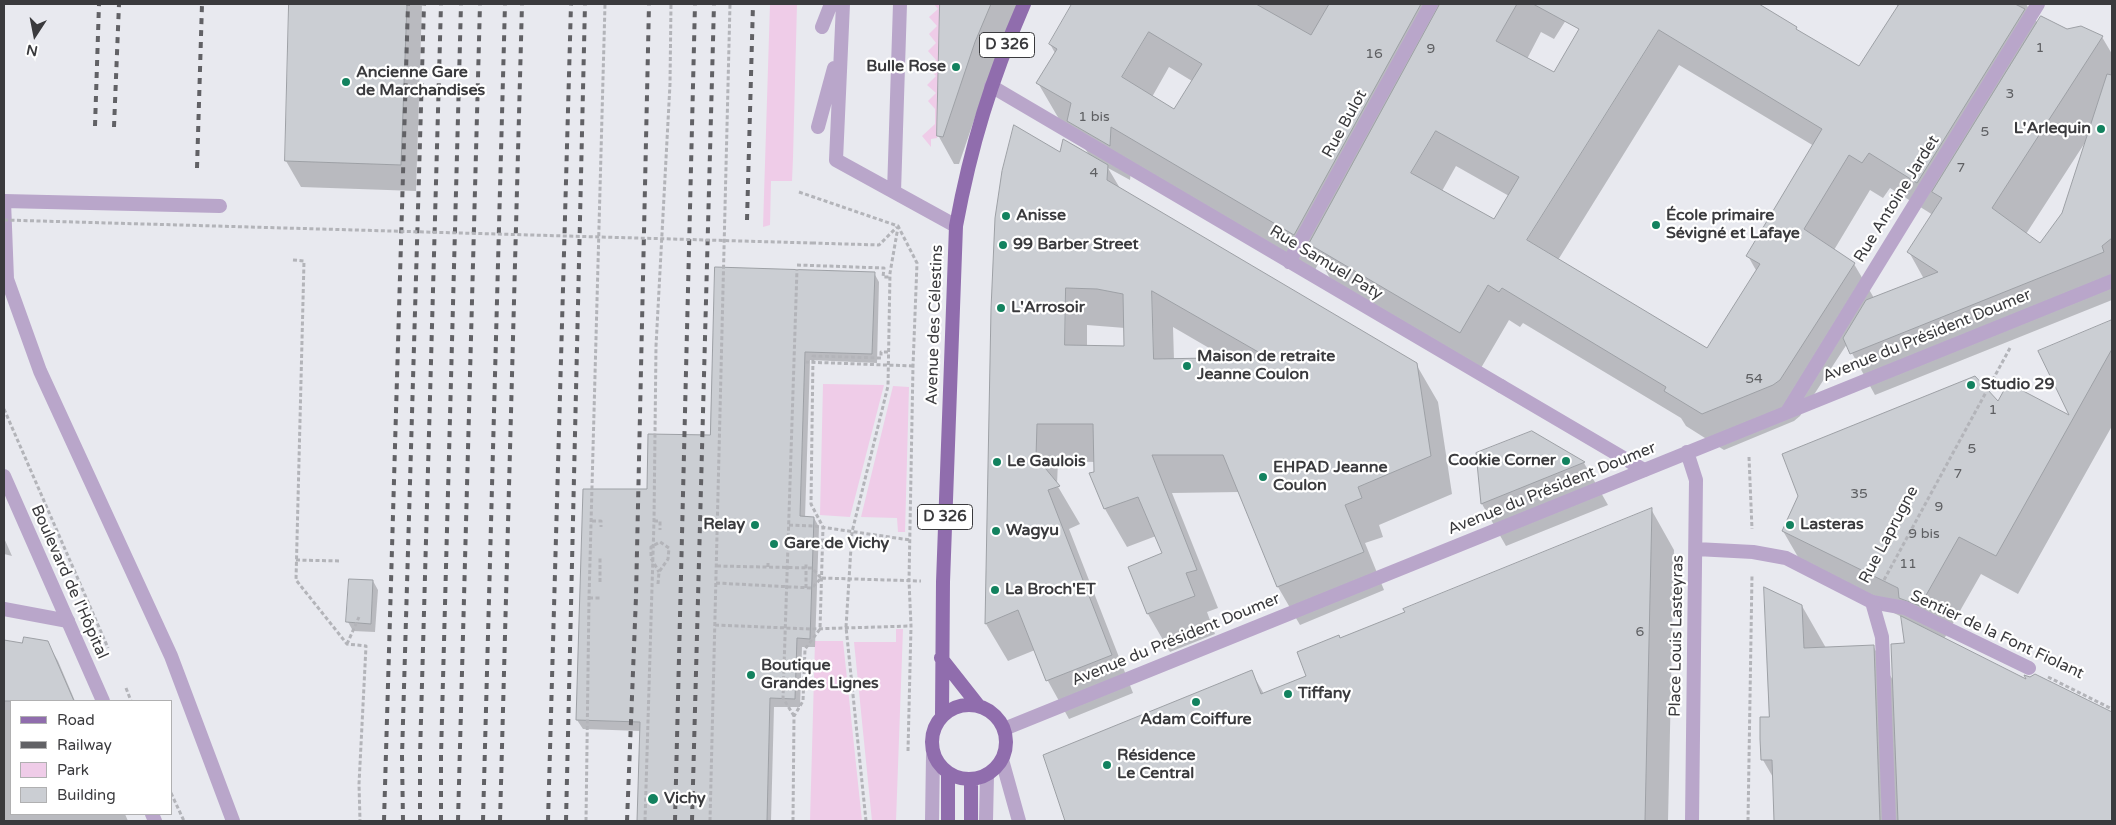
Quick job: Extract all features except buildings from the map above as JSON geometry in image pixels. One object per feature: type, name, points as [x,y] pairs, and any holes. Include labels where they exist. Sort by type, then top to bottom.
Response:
[{"type":"main road","name":"Avenue des Célestins","points":[[942,715],[941,658],[956,226],[966,173],[991,86],[1024,4]]},
{"type":"main road","points":[[941,658],[978,705]]},
{"type":"main road","points":[[965,704],[978,705],[989,710],[998,718],[1004,729],[1006,750],[1002,760],[995,769],[986,775],[971,779],[960,778],[948,773],[933,754],[932,733],[936,723],[942,715],[953,708],[965,704]]},
{"type":"main road","points":[[948,773],[948,821]]},
{"type":"main road","points":[[971,779],[971,821]]},
{"type":"street","points":[[822,28],[830,4]]},
{"type":"street","points":[[843,4],[836,160],[956,226]]},
{"type":"street","points":[[894,192],[900,4]]},
{"type":"street","name":"Rue Bulot","points":[[1289,262],[1431,4]]},
{"type":"street","name":"Rue Antoine Jardet","points":[[1787,412],[2038,4]]},
{"type":"street","points":[[818,127],[841,45]]},
{"type":"street","name":"Rue Samuel Paty","points":[[991,86],[1644,470]]},
{"type":"street","points":[[220,206],[4,201],[8,279],[40,371],[171,656],[233,821]]},
{"type":"street","name":"Avenue du Président Doumer","points":[[1004,729],[2112,281]]},
{"type":"street","name":"Place Louis Lasteyras","points":[[1687,452],[1696,480],[1692,821]]},
{"type":"street","name":"Boulevard de l'Hôpital","points":[[4,476],[102,700]]},
{"type":"street","name":"Sentier de la Font Fiolant","points":[[1696,549],[1753,552],[1786,558],[1872,602],[1904,608],[2029,668]]},
{"type":"street","name":"Rue Laprugne","points":[[1872,602],[1882,637],[1889,821]]},
{"type":"street","points":[[4,609],[68,621]]},
{"type":"street","points":[[932,821],[933,754]]},
{"type":"street","points":[[1002,760],[1019,821]]},
{"type":"street","points":[[986,775],[986,821]]},
{"type":"path","points":[[586,821],[589,598],[605,4]]},
{"type":"path","points":[[645,821],[654,521],[656,346],[670,84],[671,4]]},
{"type":"path","points":[[710,821],[730,4]]},
{"type":"path","points":[[799,192],[898,226],[917,263],[909,581],[911,626],[908,753]]},
{"type":"path","points":[[4,220],[879,244],[898,226]]},
{"type":"path","points":[[866,821],[846,627],[852,532],[888,386],[890,277],[898,226]]},
{"type":"path","points":[[293,260],[304,261],[296,580],[347,644],[366,646],[359,784],[360,821]]},
{"type":"path","points":[[794,716],[783,698],[797,267],[884,268],[883,277],[890,277]]},
{"type":"path","name":"Rue Laprugne","points":[[1872,602],[2003,360],[2024,316]]},
{"type":"path","points":[[793,821],[794,716],[803,700],[805,649],[820,629],[823,527],[811,504],[813,356],[881,358],[881,352],[888,352]]},
{"type":"path","points":[[805,362],[913,366]]},
{"type":"path","points":[[4,409],[111,656]]},
{"type":"path","points":[[1748,821],[1753,552],[1749,457]]},
{"type":"path","points":[[592,521],[601,521],[601,527]]},
{"type":"path","points":[[654,521],[660,521],[660,530]]},
{"type":"path","points":[[789,525],[823,527],[910,540]]},
{"type":"path","points":[[658,584],[659,572],[668,559],[668,548],[660,542],[651,547],[650,558],[659,572]]},
{"type":"path","points":[[600,556],[600,582]]},
{"type":"path","points":[[296,560],[341,561]]},
{"type":"path","points":[[768,562],[768,567]]},
{"type":"path","points":[[806,563],[806,589]]},
{"type":"path","points":[[716,566],[812,568],[821,578],[924,581]]},
{"type":"path","points":[[716,582],[812,588],[821,578]]},
{"type":"path","points":[[589,598],[600,598]]},
{"type":"path","points":[[651,600],[658,600]]},
{"type":"path","points":[[347,644],[359,618]]},
{"type":"path","points":[[715,625],[820,629],[911,626]]},
{"type":"path","name":"Sentier de la Font Fiolant","points":[[2029,668],[2112,709]]},
{"type":"path","points":[[123,683],[131,700]]},
{"type":"path","points":[[172,795],[184,821]]},
{"type":"green space","points":[[770,4],[797,4],[793,158],[792,181],[771,181],[770,225],[763,227]]},
{"type":"green space","points":[[934,4],[940,4],[937,138],[931,139],[931,147],[922,136],[935,124],[935,109],[928,101],[936,93],[927,85],[936,76],[928,68],[936,60],[928,51],[936,43],[929,34],[937,26],[929,17],[938,9]]},
{"type":"green space","points":[[823,384],[884,385],[850,517],[820,515]]},
{"type":"green space","points":[[893,386],[909,387],[905,532],[898,532],[897,518],[861,517]]},
{"type":"green space","points":[[896,629],[903,629],[896,821],[872,821],[854,642],[896,642]]},
{"type":"green space","points":[[815,641],[843,641],[862,821],[810,821]]},
{"type":"railway","points":[[95,126],[99,4]]},
{"type":"railway","points":[[114,127],[119,4]]},
{"type":"railway","points":[[197,168],[202,4]]},
{"type":"railway","points":[[384,821],[408,4]]},
{"type":"railway","points":[[403,821],[402,756],[424,4]]},
{"type":"railway","points":[[420,821],[420,755],[441,4]]},
{"type":"railway","points":[[441,821],[441,755],[461,4]]},
{"type":"railway","points":[[458,821],[480,4]]},
{"type":"railway","points":[[483,821],[505,4]]},
{"type":"railway","points":[[500,821],[522,4]]},
{"type":"railway","points":[[548,821],[571,4]]},
{"type":"railway","points":[[566,821],[585,4]]},
{"type":"railway","points":[[627,821],[636,597],[649,4]]},
{"type":"railway","points":[[675,821],[695,4]]},
{"type":"railway","points":[[692,821],[714,4]]},
{"type":"railway","points":[[747,220],[753,4]]},
{"type":"place","name":"Bulle Rose","points":[[956,67]]},
{"type":"place","name":"Ancienne Gare de Marchandises","points":[[346,82]]},
{"type":"place","name":"L'Arlequin","points":[[2101,129]]},
{"type":"place","name":"Anisse","points":[[1006,216]]},
{"type":"place","name":"École primaire Sévigné et Lafaye","points":[[1656,225]]},
{"type":"place","name":"99 Barber Street","points":[[1003,245]]},
{"type":"place","name":"L'Arrosoir","points":[[1001,308]]},
{"type":"place","name":"Maison de retraite Jeanne Coulon","points":[[1187,366]]},
{"type":"place","name":"Studio 29","points":[[1971,385]]},
{"type":"place","name":"Cookie Corner","points":[[1566,461]]},
{"type":"place","name":"Le Gaulois","points":[[997,462]]},
{"type":"place","name":"EHPAD Jeanne Coulon","points":[[1263,477]]},
{"type":"place","name":"Relay","points":[[755,525]]},
{"type":"place","name":"Lasteras","points":[[1790,525]]},
{"type":"place","name":"Wagyu","points":[[996,531]]},
{"type":"place","name":"Gare de Vichy","points":[[774,544]]},
{"type":"place","name":"La Broch'ET","points":[[995,590]]},
{"type":"place","name":"Boutique Grandes Lignes","points":[[751,675]]},
{"type":"place","name":"Tiffany","points":[[1288,694]]},
{"type":"place","name":"Adam Coiffure","points":[[1196,702]]},
{"type":"place","name":"Résidence Le Central","points":[[1107,765]]},
{"type":"place","name":"Vichy","points":[[653,799]]}]
